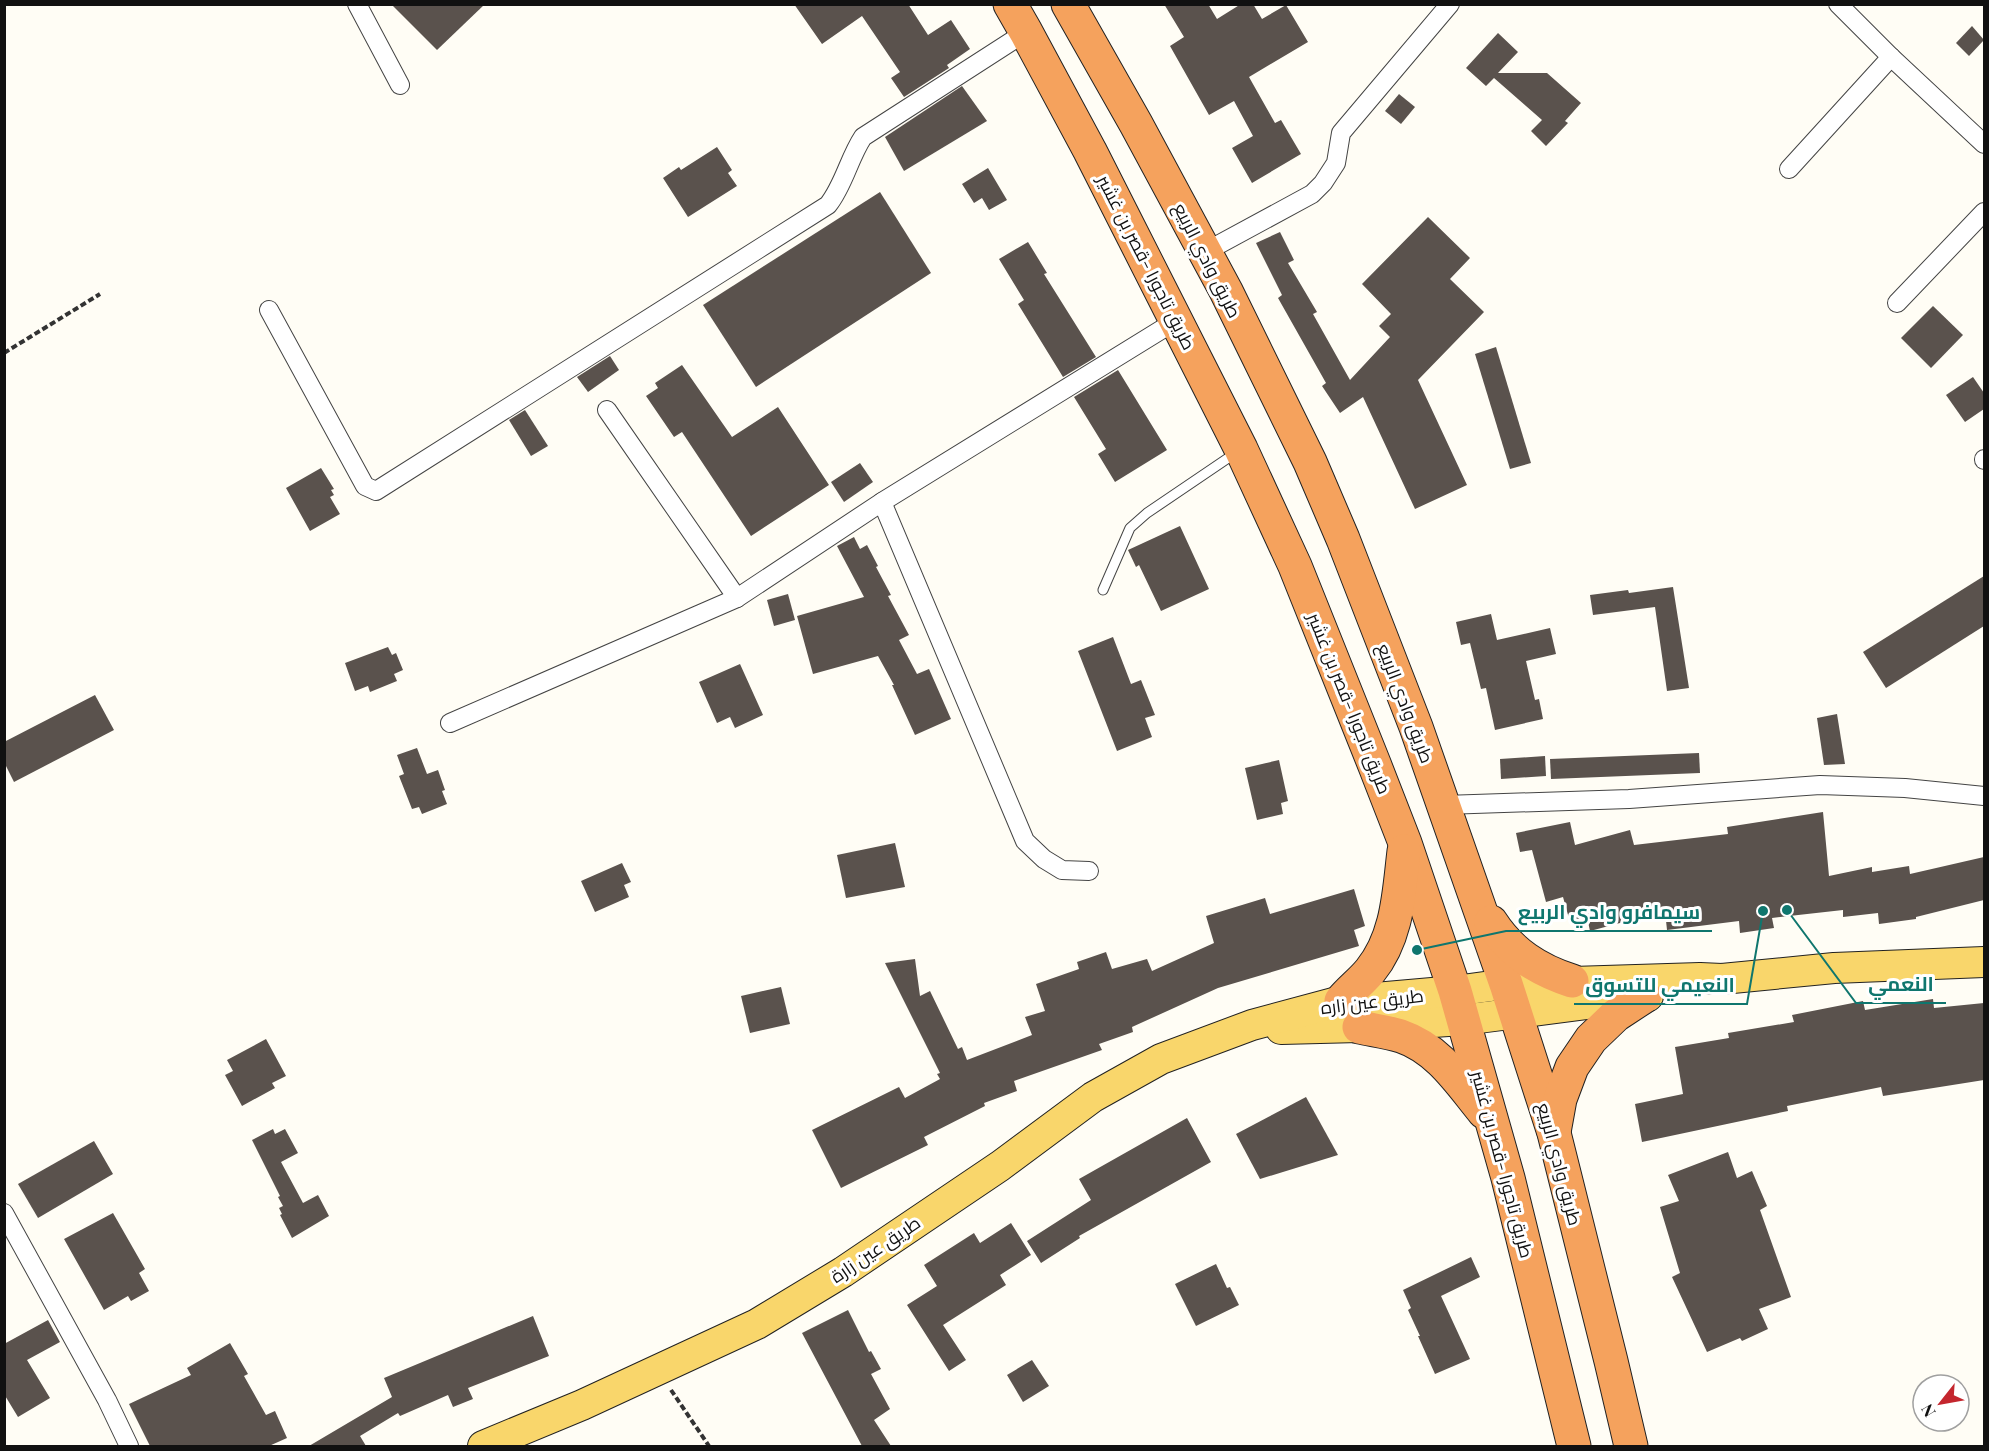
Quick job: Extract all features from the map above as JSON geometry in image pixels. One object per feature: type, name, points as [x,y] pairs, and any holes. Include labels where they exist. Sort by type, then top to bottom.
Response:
[{"type":"highway","name":"طريق وادي الربيع","points":[[1068,4],[1205,252],[1315,473],[1343,539],[1444,805],[1554,1133],[1631,1446]]},
{"type":"highway","name":"طريق تاجورا -قصر بن غشير","points":[[1018,18],[1090,151],[1241,449],[1295,566],[1405,843],[1459,1006],[1492,1123],[1537,1291],[1574,1446]]},
{"type":"highway","points":[[1341,1001],[1370,972],[1383,952],[1392,931],[1405,843]]},
{"type":"highway","points":[[1476,900],[1504,941],[1519,955],[1545,971],[1572,981]]},
{"type":"highway","points":[[1554,1133],[1560,1099],[1572,1067],[1591,1039],[1616,1015],[1645,996]]},
{"type":"highway","points":[[1359,1028],[1399,1035],[1424,1047],[1439,1058],[1492,1123]]},
{"type":"main road","points":[[1510,998],[1645,996],[1700,987],[1722,979],[1834,968],[1984,962]]},
{"type":"main road","name":"طريق عين زاره","points":[[1252,1025],[1264,1030],[1359,1028],[1459,1006],[1510,998],[1572,981],[1722,979]]},
{"type":"main road","name":"طريق عين زاره","points":[[1252,1025],[1341,1001],[1459,1006]]},
{"type":"main road","name":"طريق عين زارة","points":[[483,1446],[582,1404],[757,1324],[834,1277],[1000,1166],[1093,1097],[1161,1059],[1252,1025]]},
{"type":"street","points":[[357,4],[400,85]]},
{"type":"street","points":[[1205,252],[1312,194],[1323,183],[1336,163],[1341,133],[1450,4]]},
{"type":"street","points":[[1838,4],[1984,144]]},
{"type":"street","points":[[269,310],[365,486],[376,491],[828,205],[863,137],[1018,18]]},
{"type":"street","points":[[1789,169],[1891,57]]},
{"type":"street","points":[[1897,303],[1984,213]]},
{"type":"street","points":[[450,723],[737,598],[882,502],[1177,320]]},
{"type":"street","points":[[607,410],[737,598]]},
{"type":"street","points":[[882,502],[1025,842],[1044,859],[1062,870],[1089,871]]},
{"type":"street","points":[[1444,805],[1629,799],[1820,785],[1905,788],[1984,796]]},
{"type":"street","points":[[4,1213],[107,1400],[129,1446]]},
{"type":"lane","points":[[1103,590],[1130,528],[1147,513],[1241,449]]},
{"type":"path","points":[[4,353],[100,294]]},
{"type":"path","points":[[657,1369],[709,1446]]},
{"type":"building","points":[[391,4],[485,4],[437,50]]},
{"type":"building","points":[[794,4],[908,4],[928,35],[951,20],[970,49],[947,65],[949,68],[904,97],[891,78],[900,72],[862,16],[822,44]]},
{"type":"building","points":[[1164,4],[1208,4],[1217,19],[1241,4],[1253,4],[1262,19],[1286,5],[1308,42],[1249,77],[1275,123],[1281,120],[1301,154],[1252,183],[1232,148],[1253,136],[1234,101],[1209,115],[1170,46],[1184,37]]},
{"type":"building","points":[[1972,26],[1984,40],[1969,56],[1956,43]]},
{"type":"building","points":[[1498,33],[1518,52],[1498,73],[1547,73],[1581,103],[1565,121],[1568,123],[1546,146],[1531,131],[1542,120],[1494,78],[1486,86],[1466,68]]},
{"type":"building","points":[[962,86],[987,121],[904,171],[885,137]]},
{"type":"building","points":[[1399,94],[1415,107],[1401,124],[1385,111]]},
{"type":"building","points":[[717,147],[732,170],[728,173],[737,186],[688,217],[663,178],[679,167],[681,170]]},
{"type":"building","points":[[988,168],[1007,200],[989,210],[982,198],[974,203],[962,184]]},
{"type":"building","points":[[880,192],[931,273],[756,387],[703,305]]},
{"type":"building","points":[[1428,217],[1470,258],[1450,279],[1484,312],[1418,380],[1467,485],[1415,509],[1363,397],[1340,413],[1322,386],[1326,383],[1278,298],[1282,295],[1256,243],[1280,232],[1294,260],[1288,263],[1317,312],[1313,314],[1350,380],[1390,337],[1379,326],[1391,314],[1362,284]]},
{"type":"building","points":[[1028,242],[1047,273],[1044,274],[1096,357],[1063,377],[1018,304],[1024,300],[999,259]]},
{"type":"building","points":[[1933,306],[1963,335],[1931,368],[1901,338]]},
{"type":"building","points":[[1496,347],[1531,463],[1510,469],[1475,354]]},
{"type":"building","points":[[610,356],[619,370],[588,392],[577,377]]},
{"type":"building","points":[[682,365],[732,437],[778,407],[829,485],[751,536],[682,432],[674,437],[646,396],[658,388],[655,383]]},
{"type":"building","points":[[1118,370],[1167,450],[1115,482],[1098,454],[1106,449],[1074,397]]},
{"type":"building","points":[[1973,377],[1984,393],[1984,409],[1965,422],[1946,395]]},
{"type":"building","points":[[525,410],[548,446],[531,456],[509,420]]},
{"type":"building","points":[[860,463],[873,482],[844,502],[831,482]]},
{"type":"building","points":[[321,468],[334,489],[331,490],[334,495],[330,497],[340,514],[310,531],[286,488]]},
{"type":"building","points":[[1180,526],[1209,589],[1161,611],[1139,565],[1136,567],[1128,550]]},
{"type":"building","points":[[854,537],[860,549],[867,545],[878,566],[876,567],[891,595],[888,596],[909,635],[899,640],[917,674],[929,669],[951,719],[915,735],[892,685],[894,685],[878,656],[813,674],[797,616],[864,597],[837,546]]},
{"type":"building","points":[[1984,576],[1984,626],[1886,688],[1863,652]]},
{"type":"building","points":[[1673,587],[1689,688],[1667,691],[1655,607],[1593,615],[1590,595]]},
{"type":"building","points":[[788,594],[795,620],[774,626],[767,600]]},
{"type":"building","points":[[1491,614],[1497,640],[1550,628],[1556,654],[1526,661],[1535,700],[1539,699],[1543,719],[1495,730],[1486,688],[1481,689],[1470,643],[1461,645],[1456,622]]},
{"type":"building","points":[[1113,637],[1131,684],[1141,680],[1155,715],[1145,718],[1152,737],[1117,751],[1078,651]]},
{"type":"building","points":[[388,647],[392,655],[396,653],[403,670],[394,674],[397,681],[370,692],[368,686],[355,691],[345,663]]},
{"type":"building","points":[[740,664],[763,715],[735,728],[730,717],[717,723],[699,682]]},
{"type":"building","points":[[95,695],[114,730],[14,782],[4,762],[4,742]]},
{"type":"building","points":[[1837,714],[1845,764],[1824,765],[1817,718]]},
{"type":"building","points":[[417,748],[427,774],[438,770],[447,804],[422,814],[419,807],[412,809],[399,776],[404,774],[397,755]]},
{"type":"building","points":[[1699,753],[1700,773],[1551,779],[1550,759]]},
{"type":"building","points":[[1545,756],[1546,776],[1501,779],[1500,759]]},
{"type":"building","points":[[1279,760],[1288,801],[1281,803],[1283,814],[1257,820],[1245,768]]},
{"type":"building","points":[[1823,812],[1829,876],[1872,867],[1872,872],[1909,866],[1910,874],[1984,857],[1984,900],[1916,917],[1916,919],[1879,924],[1878,913],[1843,917],[1843,910],[1772,918],[1774,928],[1740,933],[1739,921],[1667,930],[1665,911],[1590,931],[1587,917],[1570,922],[1563,897],[1546,902],[1532,850],[1520,852],[1516,833],[1570,822],[1575,845],[1630,830],[1634,845],[1728,834],[1727,827]]},
{"type":"building","points":[[895,843],[905,887],[846,898],[837,855]]},
{"type":"building","points":[[622,863],[631,882],[624,885],[629,897],[595,912],[581,881]]},
{"type":"building","points":[[1354,889],[1365,926],[1354,930],[1359,946],[1218,988],[1132,1027],[1133,1032],[1099,1044],[1102,1050],[1014,1081],[1017,1091],[984,1103],[985,1106],[924,1137],[928,1145],[841,1188],[812,1130],[899,1087],[905,1098],[940,1079],[937,1074],[940,1073],[885,963],[915,959],[920,996],[930,991],[958,1049],[962,1047],[967,1060],[1032,1035],[1025,1017],[1045,1011],[1036,984],[1079,969],[1077,962],[1106,952],[1112,969],[1147,959],[1152,971],[1214,943],[1206,916],[1265,898],[1270,914]]},
{"type":"building","points":[[781,987],[790,1024],[750,1033],[741,996]]},
{"type":"building","points":[[1933,999],[1934,1008],[1984,1003],[1984,1080],[1883,1096],[1881,1087],[1787,1106],[1788,1111],[1642,1142],[1635,1104],[1683,1094],[1675,1047],[1729,1038],[1728,1033],[1794,1022],[1792,1015],[1863,1001],[1865,1010]]},
{"type":"building","points":[[266,1039],[286,1076],[272,1083],[275,1088],[242,1106],[225,1075],[233,1071],[227,1060]]},
{"type":"building","points":[[1306,1097],[1338,1155],[1260,1179],[1236,1134]]},
{"type":"building","points":[[1187,1118],[1211,1162],[1079,1236],[1080,1238],[1041,1263],[1027,1241],[1091,1200],[1079,1179]]},
{"type":"building","points":[[273,1129],[275,1134],[285,1129],[298,1153],[281,1162],[303,1203],[318,1195],[329,1216],[292,1238],[280,1215],[282,1214],[279,1208],[283,1206],[278,1197],[280,1196],[252,1140]]},
{"type":"building","points":[[94,1141],[113,1174],[38,1218],[18,1184]]},
{"type":"building","points":[[1728,1152],[1737,1178],[1752,1171],[1767,1206],[1760,1210],[1791,1297],[1759,1309],[1768,1329],[1742,1341],[1740,1338],[1707,1352],[1672,1277],[1680,1273],[1660,1207],[1679,1201],[1668,1175]]},
{"type":"building","points":[[113,1213],[145,1269],[139,1273],[149,1291],[131,1301],[128,1296],[104,1310],[64,1239]]},
{"type":"building","points":[[1011,1223],[1031,1255],[1000,1275],[1006,1285],[943,1325],[966,1360],[949,1371],[907,1305],[937,1286],[924,1265],[974,1233],[980,1243]]},
{"type":"building","points":[[1471,1257],[1480,1277],[1441,1296],[1470,1359],[1435,1374],[1408,1310],[1411,1308],[1403,1290]]},
{"type":"building","points":[[1216,1264],[1227,1288],[1230,1287],[1239,1305],[1196,1326],[1175,1284]]},
{"type":"building","points":[[848,1310],[869,1352],[871,1351],[881,1369],[871,1374],[890,1409],[874,1420],[891,1446],[862,1446],[802,1333]]},
{"type":"building","points":[[533,1316],[549,1356],[468,1388],[473,1399],[453,1407],[448,1395],[400,1416],[398,1413],[360,1436],[366,1446],[309,1446],[392,1397],[384,1378]]},
{"type":"building","points":[[48,1320],[60,1342],[27,1360],[50,1398],[18,1417],[4,1394],[4,1344]]},
{"type":"building","points":[[230,1343],[248,1374],[244,1376],[266,1415],[275,1411],[287,1438],[269,1446],[150,1446],[129,1404],[191,1375],[187,1368]]},
{"type":"building","points":[[1032,1360],[1049,1386],[1023,1402],[1007,1375]]},
{"type":"place","name":"النعمي","points":[[1787,910]]},
{"type":"place","name":"النعيمي للتسوق","points":[[1763,911]]},
{"type":"place","name":"سيمافرو وادي الربيع","points":[[1417,950]]}]
